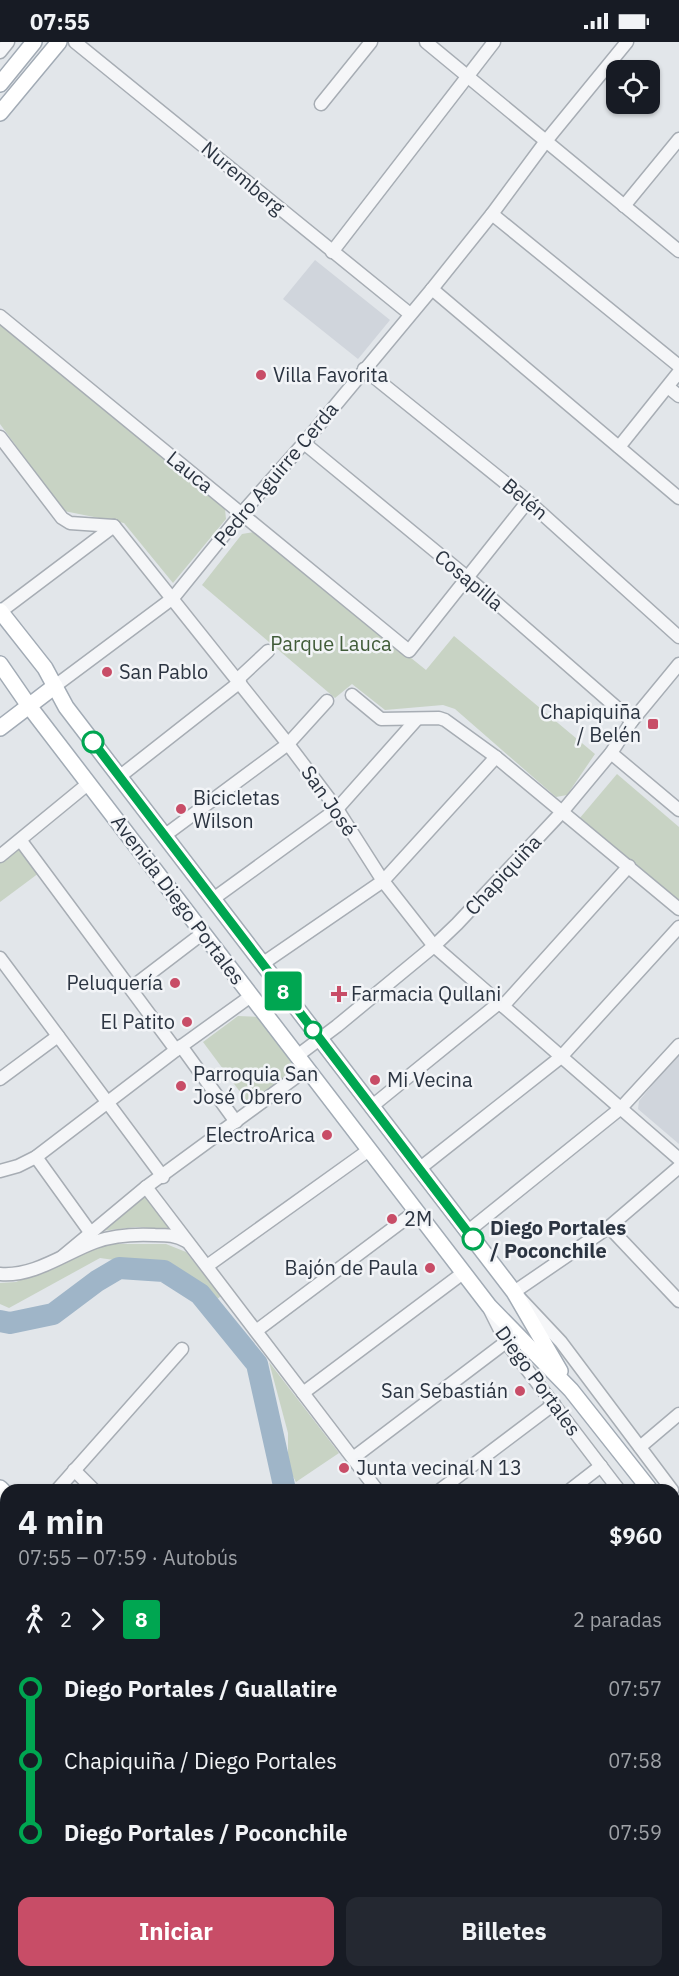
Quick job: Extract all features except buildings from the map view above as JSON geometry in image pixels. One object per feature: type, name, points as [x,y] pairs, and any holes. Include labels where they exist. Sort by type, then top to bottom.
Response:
[{"type":"main road","points":[[0,84],[34,42]]},
{"type":"main road","points":[[0,113],[59,42]]},
{"type":"main road","name":"Avenida Diego Portales","points":[[0,612],[45,669],[66,707],[514,1292]]},
{"type":"main road","name":"Avenida Diego Portales","points":[[0,664],[29,706],[489,1306]]},
{"type":"main road","name":"Pedro Aguirre Cerda","points":[[0,728],[55,686]]},
{"type":"main road","name":"Diego Portales","points":[[514,1292],[571,1390]]},
{"type":"main road","name":"Diego Portales","points":[[489,1306],[571,1390],[645,1484]]},
{"type":"street","points":[[0,52],[8,42]]},
{"type":"street","name":"Nuremberg","points":[[75,42],[410,314]]},
{"type":"street","points":[[321,104],[371,42]]},
{"type":"street","points":[[426,42],[679,251]]},
{"type":"street","points":[[332,252],[494,42]]},
{"type":"street","name":"Pedro Aguirre Cerda","points":[[55,686],[173,598],[241,514],[304,443],[432,289],[546,141],[627,42]]},
{"type":"street","points":[[624,206],[679,139]]},
{"type":"street","points":[[492,214],[679,366]]},
{"type":"street","points":[[432,289],[679,498]]},
{"type":"street","name":"Lauca","points":[[0,316],[409,651],[468,578]]},
{"type":"street","name":"Belén","points":[[364,369],[528,501],[679,636]]},
{"type":"street","points":[[619,447],[679,372]]},
{"type":"street","points":[[669,387],[679,396]]},
{"type":"street","points":[[0,437],[62,518],[70,522],[114,526]]},
{"type":"street","name":"Cosapilla","points":[[304,443],[468,578],[632,721]]},
{"type":"street","points":[[468,578],[528,501]]},
{"type":"street","points":[[0,612],[114,526]]},
{"type":"street","name":"San José","points":[[114,526],[288,744],[337,809],[383,880],[434,946],[679,1159]]},
{"type":"street","points":[[119,777],[239,681],[268,651]]},
{"type":"street","name":"Chapiquiña","points":[[63,1256],[146,1187],[163,1177],[236,1122],[302,1062],[320,1039],[434,946],[562,812],[611,753],[632,721],[679,664]]},
{"type":"street","points":[[352,695],[381,719],[442,718],[496,757],[679,909]]},
{"type":"street","points":[[164,836],[288,744],[327,701]]},
{"type":"street","points":[[213,899],[337,809],[417,719]]},
{"type":"street","points":[[611,753],[677,805]]},
{"type":"street","points":[[262,964],[383,880],[496,757]]},
{"type":"street","points":[[0,856],[21,841],[88,783]]},
{"type":"street","points":[[21,841],[131,988],[236,1122]]},
{"type":"street","points":[[371,1107],[501,1004],[629,866]]},
{"type":"street","points":[[419,1169],[561,1057],[679,927]]},
{"type":"street","points":[[131,988],[203,933]]},
{"type":"street","points":[[2,964],[163,1177]]},
{"type":"street","points":[[0,1171],[18,1166],[36,1157],[178,1048],[251,996]]},
{"type":"street","points":[[0,1079],[58,1036]]},
{"type":"street","points":[[467,1232],[621,1108],[679,1045]]},
{"type":"street","points":[[207,1266],[369,1150]]},
{"type":"street","points":[[36,1157],[90,1232]]},
{"type":"street","points":[[668,1484],[561,1342],[514,1292],[609,1227],[679,1167]]},
{"type":"street","points":[[146,1187],[372,1484]]},
{"type":"street","points":[[256,1332],[416,1211]]},
{"type":"street","points":[[609,1227],[679,1301]]},
{"type":"street","points":[[0,1274],[41,1267],[97,1241],[122,1235],[177,1236],[189,1244]]},
{"type":"street","points":[[303,1393],[463,1273]]},
{"type":"street","name":"Diego Portales","points":[[489,1306],[506,1342],[614,1484]]},
{"type":"street","points":[[353,1458],[506,1342]]},
{"type":"street","points":[[62,1484],[182,1349]]},
{"type":"street","points":[[448,1484],[554,1404]]},
{"type":"street","points":[[640,1447],[679,1414]]},
{"type":"street","points":[[578,1484],[601,1466]]},
{"type":"street","points":[[74,1470],[88,1484]]},
{"type":"shaded area","points":[[315,260],[390,320],[358,359],[283,299]]},
{"type":"shaded area","points":[[679,1053],[679,1144],[638,1109],[639,1101]]},
{"type":"green space","points":[[0,322],[225,509],[226,519],[173,583],[124,523],[64,511],[0,424]]},
{"type":"green space","name":"Parque Lauca","points":[[254,532],[426,670],[454,636],[595,754],[567,795],[556,797],[455,709],[443,705],[385,710],[352,684],[335,698],[202,585],[242,534]]},
{"type":"green space","points":[[617,774],[679,827],[679,900],[579,819]]},
{"type":"green space","points":[[19,847],[39,873],[0,902],[0,860]]},
{"type":"green space","points":[[238,1016],[259,1017],[291,1057],[292,1071],[249,1104],[203,1042]]},
{"type":"green space","points":[[146,1196],[170,1227],[166,1229],[136,1227],[101,1231]]},
{"type":"green space","points":[[111,1244],[166,1244],[186,1252],[221,1296],[215,1301],[190,1278],[157,1266],[100,1258],[9,1308],[0,1304],[0,1283],[16,1282],[79,1252]]},
{"type":"green space","points":[[269,1362],[339,1453],[296,1482],[288,1467],[288,1433]]},
{"type":"waterway","points":[[0,1321],[10,1323],[53,1314],[97,1281],[119,1268],[164,1271],[200,1294],[257,1364],[284,1484]]},
{"type":"bus line","name":"8","points":[[93,742],[473,1239]]},
{"type":"place","name":"Villa Favorita","points":[[261,375]]},
{"type":"place","name":"San Pablo","points":[[107,672]]},
{"type":"place","name":"Chapiquiña / Belén","points":[[653,724]]},
{"type":"place","name":"Bicicletas Wilson","points":[[181,809]]},
{"type":"place","name":"Peluquería","points":[[175,983]]},
{"type":"place","name":"Farmacia Qullani","points":[[339,994]]},
{"type":"place","name":"El Patito","points":[[187,1022]]},
{"type":"place","name":"Mi Vecina","points":[[375,1080]]},
{"type":"place","name":"Parroquia San José Obrero","points":[[181,1086]]},
{"type":"place","name":"ElectroArica","points":[[327,1135]]},
{"type":"place","name":"2M","points":[[392,1219]]},
{"type":"place","name":"Diego Portales / Poconchile","points":[[473,1239]]},
{"type":"place","name":"Bajón de Paula","points":[[430,1268]]},
{"type":"place","name":"San Sebastián","points":[[520,1391]]},
{"type":"place","name":"Junta vecinal N 13","points":[[344,1468]]}]
